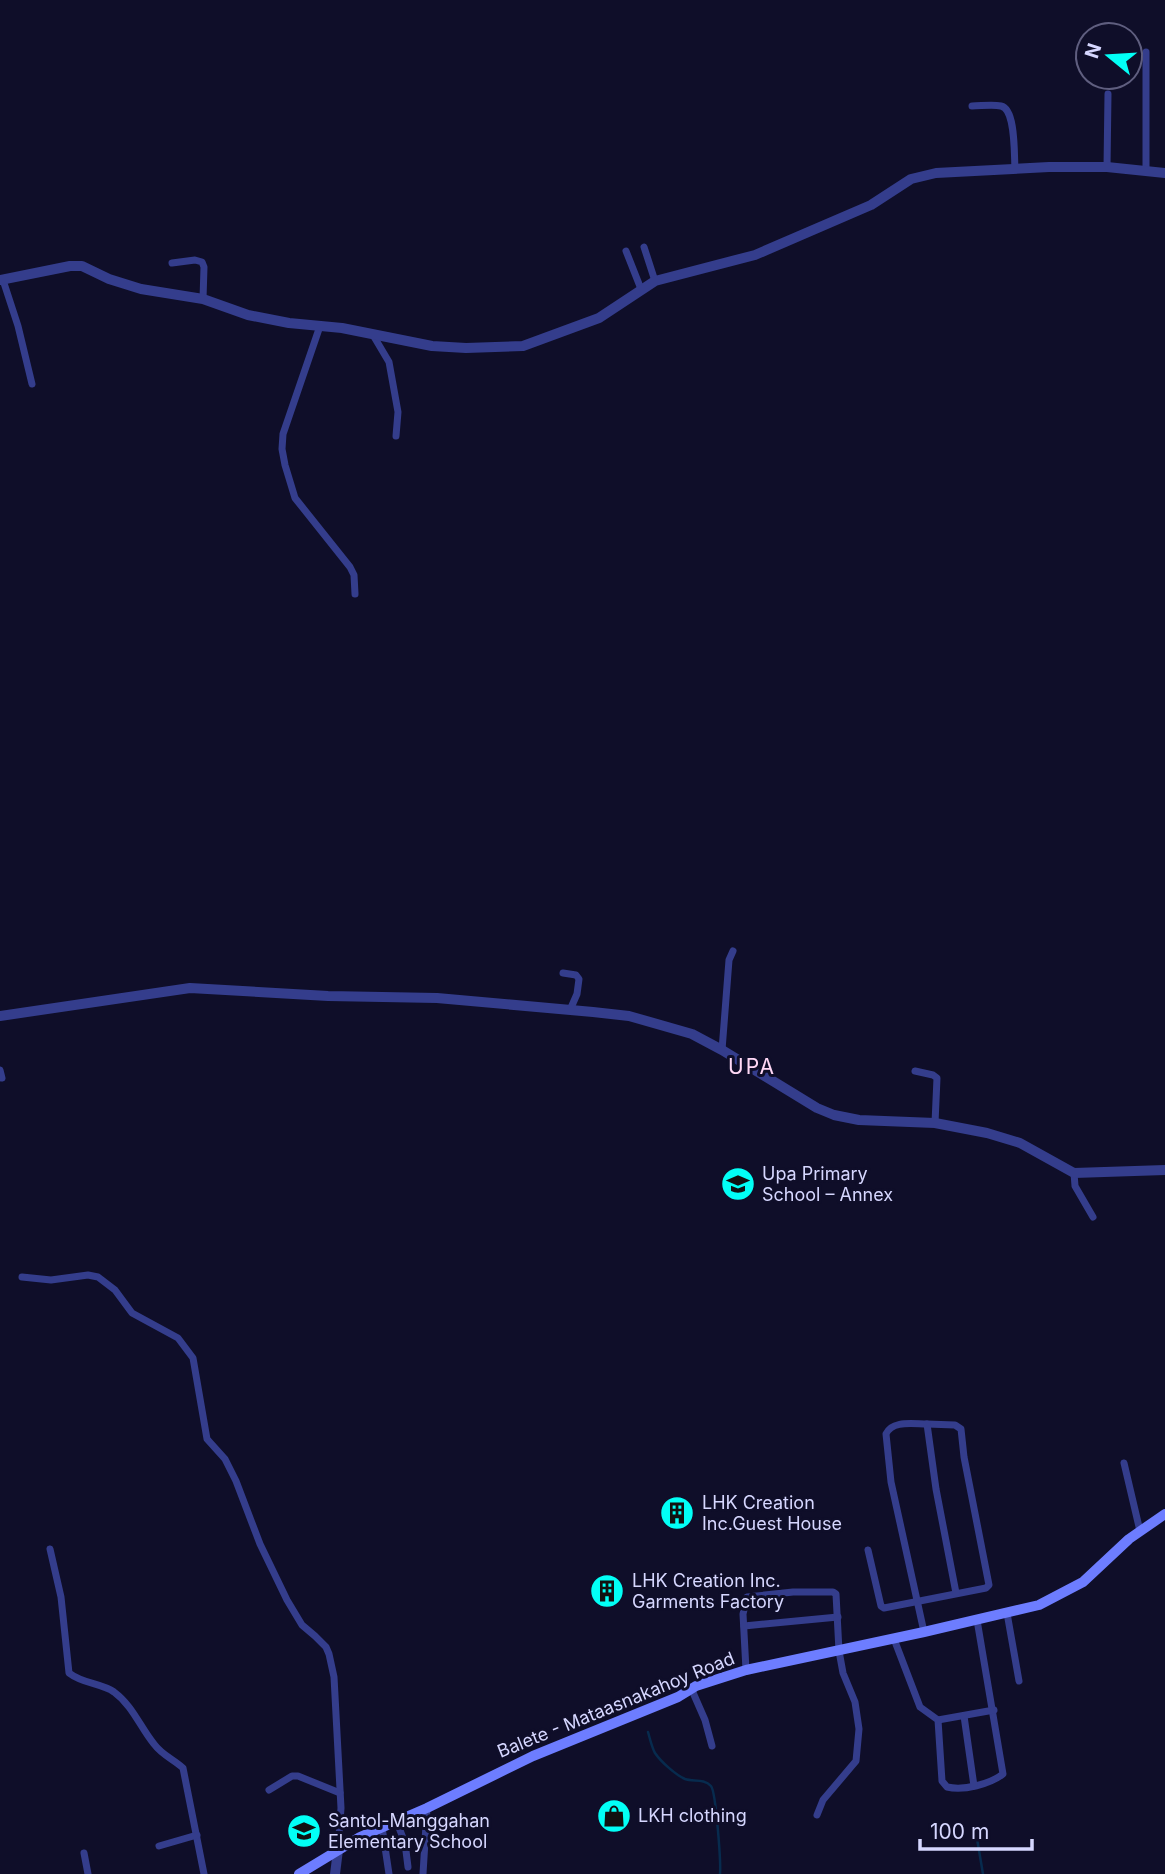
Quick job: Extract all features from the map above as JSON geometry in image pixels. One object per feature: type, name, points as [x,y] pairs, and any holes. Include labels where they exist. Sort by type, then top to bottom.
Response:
[{"type":"main road","name":"Balete - Mataasnakahoy Road","points":[[299,1874],[382,1827],[533,1756],[678,1697],[691,1688],[746,1670],[1039,1605],[1083,1581],[1143,1528],[1165,1514]]},
{"type":"street","points":[[1146,52],[1146,171]]},
{"type":"street","points":[[1107,167],[1108,94]]},
{"type":"street","points":[[972,106],[1000,106],[1007,109],[1011,116],[1015,169]]},
{"type":"street","points":[[32,384],[18,326],[2,280],[70,266],[82,266],[109,279],[141,289],[203,299],[248,314],[289,323],[342,328],[432,346],[523,346],[598,318],[655,281],[755,255],[871,205],[911,179],[936,173],[1015,169],[1107,167],[1165,173]]},
{"type":"street","points":[[644,247],[655,281]]},
{"type":"street","points":[[626,251],[640,289]]},
{"type":"street","points":[[172,263],[195,260],[202,262],[203,299]]},
{"type":"street","points":[[320,326],[284,434],[282,449],[295,498],[350,567],[354,575],[355,594]]},
{"type":"street","points":[[373,335],[389,362],[398,412],[396,436]]},
{"type":"street","points":[[722,1050],[729,960],[733,951]]},
{"type":"street","points":[[563,973],[576,975],[579,979],[577,994],[570,1010]]},
{"type":"street","points":[[0,1024],[0,1016],[190,988],[328,996],[437,998],[629,1016],[692,1034],[817,1108],[834,1115],[859,1120],[935,1123],[987,1133],[1020,1143],[1074,1173],[1165,1170]]},
{"type":"street","points":[[915,1071],[935,1075],[937,1078],[935,1123]]},
{"type":"street","points":[[1074,1173],[1074,1186],[1093,1217]]},
{"type":"street","points":[[22,1277],[51,1280],[88,1275],[98,1277],[115,1290],[132,1313],[178,1338],[193,1358],[207,1439],[225,1459],[236,1481],[260,1544],[287,1600],[302,1625],[329,1654],[334,1677],[340,1793],[335,1874]]},
{"type":"street","points":[[927,1424],[936,1489],[956,1593]]},
{"type":"street","points":[[868,1550],[881,1606],[916,1602],[986,1588],[989,1584],[961,1429],[955,1425],[893,1425],[886,1434],[891,1482],[916,1602],[924,1632]]},
{"type":"street","points":[[1124,1462],[1143,1528]]},
{"type":"street","points":[[50,1549],[61,1597],[69,1673],[77,1679],[111,1690],[125,1701],[154,1745],[164,1756],[183,1768],[204,1874]]},
{"type":"street","points":[[746,1670],[744,1602],[747,1597],[793,1592],[833,1592],[837,1598],[839,1651],[859,1729],[856,1760],[823,1800],[817,1815]]},
{"type":"street","points":[[1007,1613],[1019,1682]]},
{"type":"street","points":[[744,1626],[838,1616]]},
{"type":"street","points":[[938,1720],[942,1781],[947,1787],[956,1789],[974,1786],[1003,1775],[994,1710],[976,1620]]},
{"type":"street","points":[[894,1639],[920,1707],[938,1720],[994,1710]]},
{"type":"street","points":[[691,1688],[705,1720],[712,1746]]},
{"type":"street","points":[[964,1716],[974,1786]]},
{"type":"street","points":[[269,1790],[292,1776],[298,1776],[340,1793]]},
{"type":"street","points":[[423,1874],[427,1808]]},
{"type":"street","points":[[396,1821],[405,1843],[408,1867]]},
{"type":"street","points":[[382,1827],[389,1874]]},
{"type":"street","points":[[159,1846],[197,1835]]},
{"type":"street","points":[[84,1853],[88,1874]]},
{"type":"waterway","points":[[648,1732],[655,1753],[677,1775],[711,1786],[719,1843],[720,1874]]},
{"type":"waterway","points":[[975,1827],[983,1874]]},
{"type":"place","name":"Upa Primary School – Annex","points":[[738,1184]]},
{"type":"place","name":"LHK Creation Inc.Guest House","points":[[677,1513]]},
{"type":"place","name":"LHK Creation Inc. Garments Factory","points":[[607,1591]]},
{"type":"place","name":"LKH clothing","points":[[614,1816]]},
{"type":"place","name":"Santol-Manggahan Elementary School","points":[[304,1831]]},
{"type":"district","name":"UPA","points":[[752,1067]]}]
